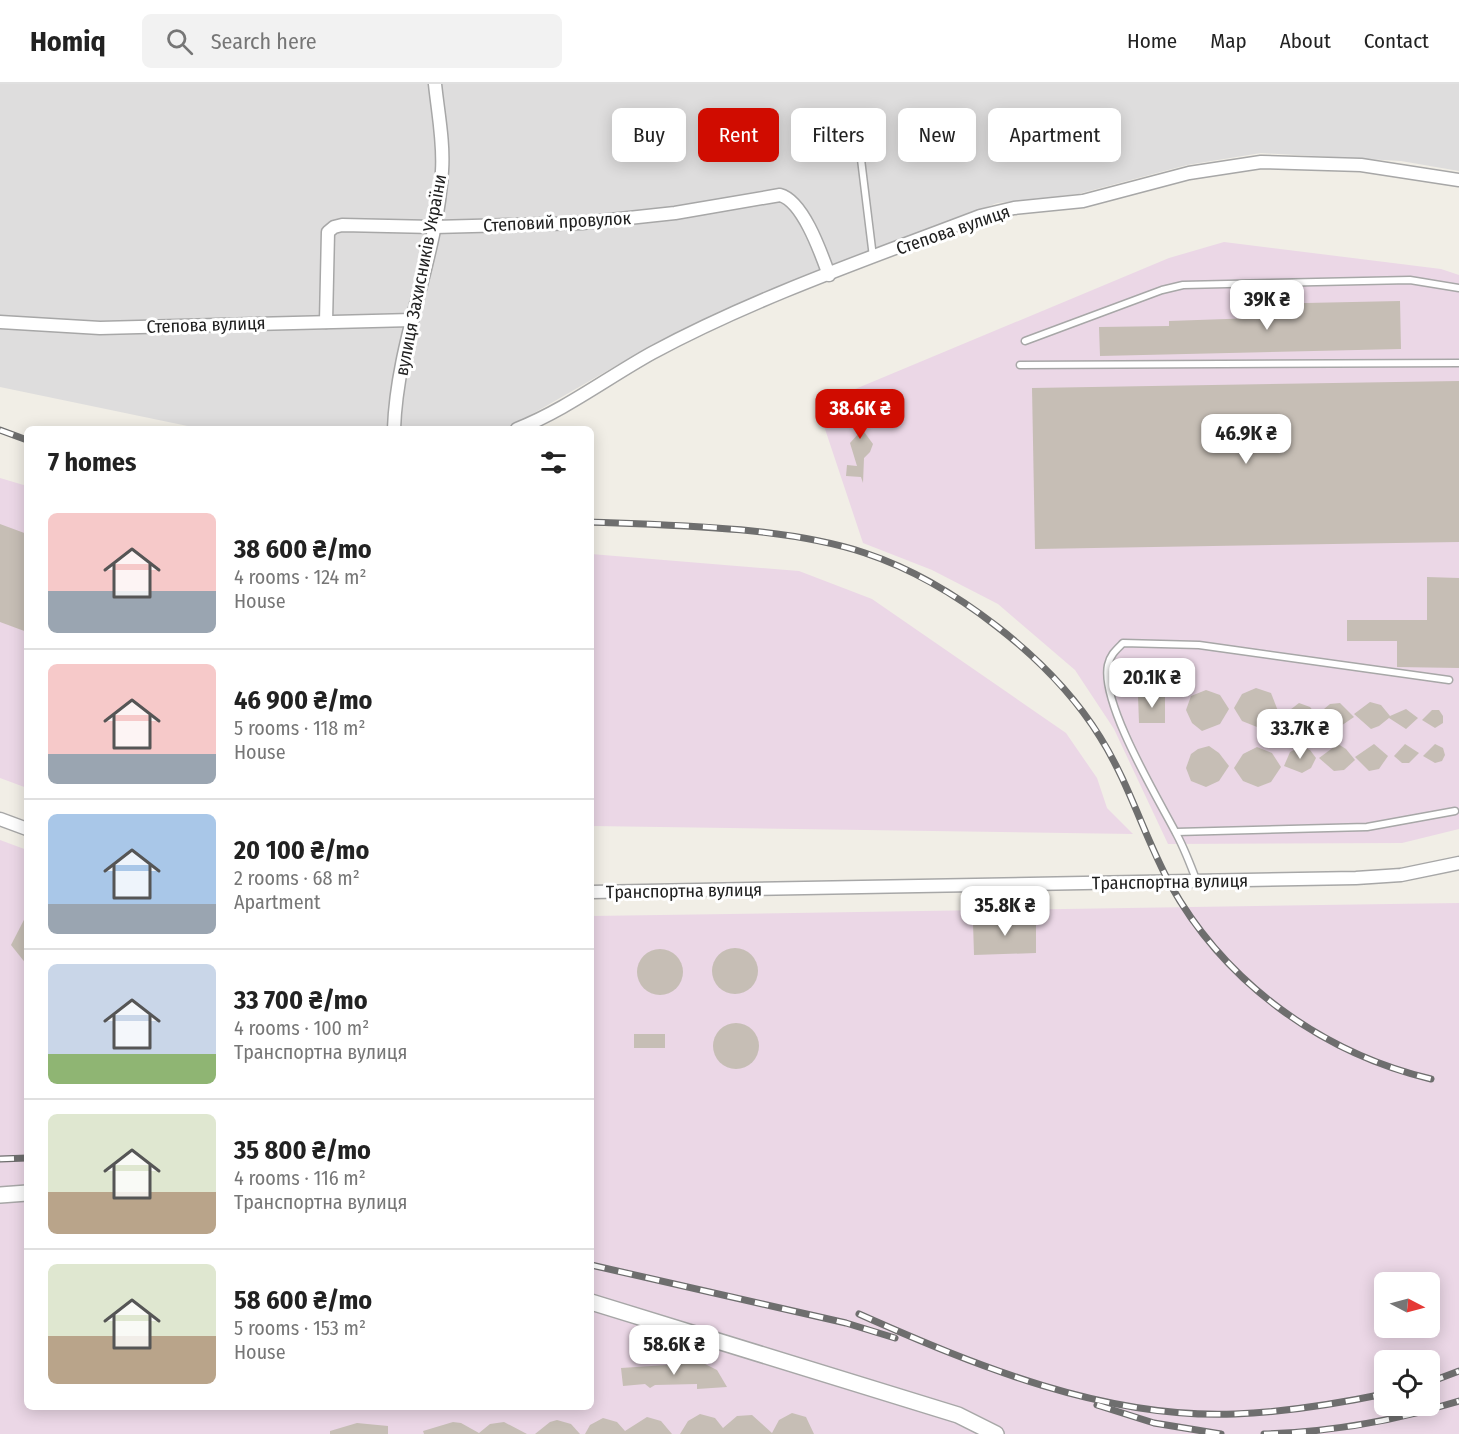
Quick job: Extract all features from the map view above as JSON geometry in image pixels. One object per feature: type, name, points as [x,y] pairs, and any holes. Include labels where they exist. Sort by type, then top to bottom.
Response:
[{"type":"street","name":"вулиця Захисників України","points":[[394,426],[412,320],[434,227],[442,171],[435,84]]},
{"type":"street","name":"Степова вулиця","points":[[524,426],[653,353],[829,275],[980,216],[1014,208],[1083,201],[1229,165],[1262,162],[1361,165],[1408,170],[1459,180]]},
{"type":"street","name":"Степовий провулок","points":[[326,322],[328,232],[334,226],[434,227],[582,224],[675,213],[780,195],[788,197],[795,203],[819,248],[829,275]]},
{"type":"street","name":"Степова вулиця","points":[[0,322],[100,328],[412,320]]},
{"type":"street","points":[[0,819],[24,828]]},
{"type":"street","name":"Транспортна вулиця","points":[[594,892],[1197,882],[1401,875],[1459,863]]},
{"type":"street","points":[[0,1195],[24,1193]]},
{"type":"street","points":[[594,1303],[958,1415],[996,1434]]},
{"type":"lane","points":[[861,162],[873,257]]},
{"type":"lane","points":[[1025,341],[1162,290],[1183,285],[1410,280],[1459,288]]},
{"type":"lane","points":[[1020,365],[1459,363]]},
{"type":"lane","points":[[1197,882],[1176,832],[1157,801],[1132,748],[1108,685],[1108,666],[1113,652],[1123,643],[1198,645],[1449,680]]},
{"type":"lane","points":[[1176,832],[1367,827],[1455,811]]},
{"type":"shaded area","points":[[0,84],[1459,84],[1459,171],[1401,161],[1261,153],[1187,165],[1078,194],[997,203],[817,273],[645,349],[511,426],[188,426],[0,387]]},
{"type":"shaded area","points":[[1224,242],[1441,269],[1459,275],[1459,829],[1402,843],[1168,844],[1114,729],[1075,670],[998,604],[932,570],[863,543],[817,405],[1169,258]]},
{"type":"shaded area","points":[[0,478],[24,485],[24,787],[0,778]]},
{"type":"shaded area","points":[[594,554],[799,571],[872,599],[1066,733],[1097,778],[1107,808],[1133,834],[594,826]]},
{"type":"shaded area","points":[[0,840],[24,849],[24,1410],[594,1410],[594,916],[1459,903],[1459,1434],[0,1434]]},
{"type":"building","points":[[1400,301],[1401,349],[1100,356],[1099,327],[1169,326],[1169,321],[1255,318],[1255,304]]},
{"type":"building","points":[[1459,381],[1459,542],[1035,549],[1032,388]]},
{"type":"building","points":[[859,405],[868,407],[872,415],[870,423],[862,429],[873,444],[870,452],[864,458],[863,483],[861,477],[846,476],[847,465],[857,466],[850,443],[860,432],[849,418],[851,409]]},
{"type":"building","points":[[0,524],[24,533],[24,631],[0,622]]},
{"type":"building","points":[[1427,577],[1459,578],[1459,668],[1397,667],[1397,641],[1347,641],[1347,620],[1427,620]]},
{"type":"building","points":[[1256,688],[1271,693],[1278,711],[1271,722],[1257,727],[1242,721],[1234,708],[1242,694]]},
{"type":"building","points":[[1206,690],[1220,695],[1229,709],[1220,724],[1202,731],[1192,723],[1186,710],[1191,696]]},
{"type":"building","points":[[1138,696],[1165,696],[1165,723],[1139,723]]},
{"type":"building","points":[[1370,702],[1381,705],[1390,716],[1406,709],[1418,718],[1406,729],[1389,718],[1371,729],[1354,714]]},
{"type":"building","points":[[1299,703],[1310,707],[1319,718],[1300,730],[1289,723],[1286,713]]},
{"type":"building","points":[[1340,703],[1354,717],[1335,730],[1318,714],[1330,704]]},
{"type":"building","points":[[1432,710],[1439,710],[1443,716],[1443,723],[1435,728],[1422,720]]},
{"type":"building","points":[[1338,744],[1346,749],[1355,760],[1344,770],[1334,771],[1319,758]]},
{"type":"building","points":[[1374,744],[1388,756],[1379,769],[1369,771],[1355,757]]},
{"type":"building","points":[[1405,744],[1419,753],[1409,763],[1402,763],[1394,756]]},
{"type":"building","points":[[1435,744],[1443,748],[1445,755],[1442,761],[1435,763],[1423,756]]},
{"type":"building","points":[[1209,746],[1219,753],[1229,766],[1219,781],[1206,787],[1191,781],[1186,768],[1191,754]]},
{"type":"building","points":[[1302,746],[1310,750],[1316,758],[1311,768],[1302,773],[1284,766],[1290,752]]},
{"type":"building","points":[[1257,747],[1272,753],[1281,767],[1271,782],[1258,787],[1243,781],[1234,768],[1243,754]]},
{"type":"building","points":[[24,920],[24,961],[11,945]]},
{"type":"building","points":[[1036,920],[1036,953],[974,955],[973,922]]},
{"type":"building","points":[[735,948],[751,955],[758,971],[751,987],[735,994],[719,987],[712,971],[719,955]]},
{"type":"building","points":[[660,949],[676,956],[683,972],[676,988],[660,995],[644,988],[637,972],[644,956]]},
{"type":"building","points":[[736,1023],[752,1030],[759,1046],[752,1062],[736,1069],[720,1062],[713,1046],[720,1030]]},
{"type":"building","points":[[634,1034],[665,1034],[665,1048],[634,1048]]},
{"type":"building","points":[[697,1363],[717,1370],[727,1387],[697,1389],[697,1384],[655,1385],[650,1388],[645,1384],[623,1386],[621,1368]]},
{"type":"building","points":[[792,1413],[806,1417],[814,1434],[680,1434],[688,1421],[700,1414],[715,1418],[723,1428],[737,1416],[752,1415],[772,1433],[779,1420]]},
{"type":"building","points":[[647,1417],[661,1421],[672,1434],[585,1434],[590,1425],[603,1418],[617,1422],[625,1431]]},
{"type":"building","points":[[557,1420],[571,1424],[580,1434],[535,1434],[550,1422]]},
{"type":"building","points":[[453,1422],[461,1423],[479,1433],[490,1424],[504,1422],[527,1434],[424,1434],[423,1431]]},
{"type":"building","points":[[357,1423],[388,1426],[388,1434],[330,1434],[330,1431]]},
{"type":"railway","points":[[0,430],[24,439]]},
{"type":"railway","points":[[594,522],[730,529],[834,544],[898,566],[965,603],[1027,652],[1080,708],[1110,755],[1170,884],[1193,920],[1219,953],[1280,1009],[1315,1032],[1391,1067],[1431,1079]]},
{"type":"railway","points":[[0,1159],[24,1158]]},
{"type":"railway","points":[[594,1266],[846,1323],[895,1338]]},
{"type":"railway","points":[[859,1314],[995,1370],[1090,1398],[1138,1408],[1186,1413],[1235,1414],[1310,1407],[1374,1396]]},
{"type":"railway","points":[[1440,1378],[1459,1371]]},
{"type":"railway","points":[[1264,1434],[1314,1431],[1363,1424],[1459,1401]]},
{"type":"railway","points":[[1097,1405],[1154,1423],[1221,1434]]}]
